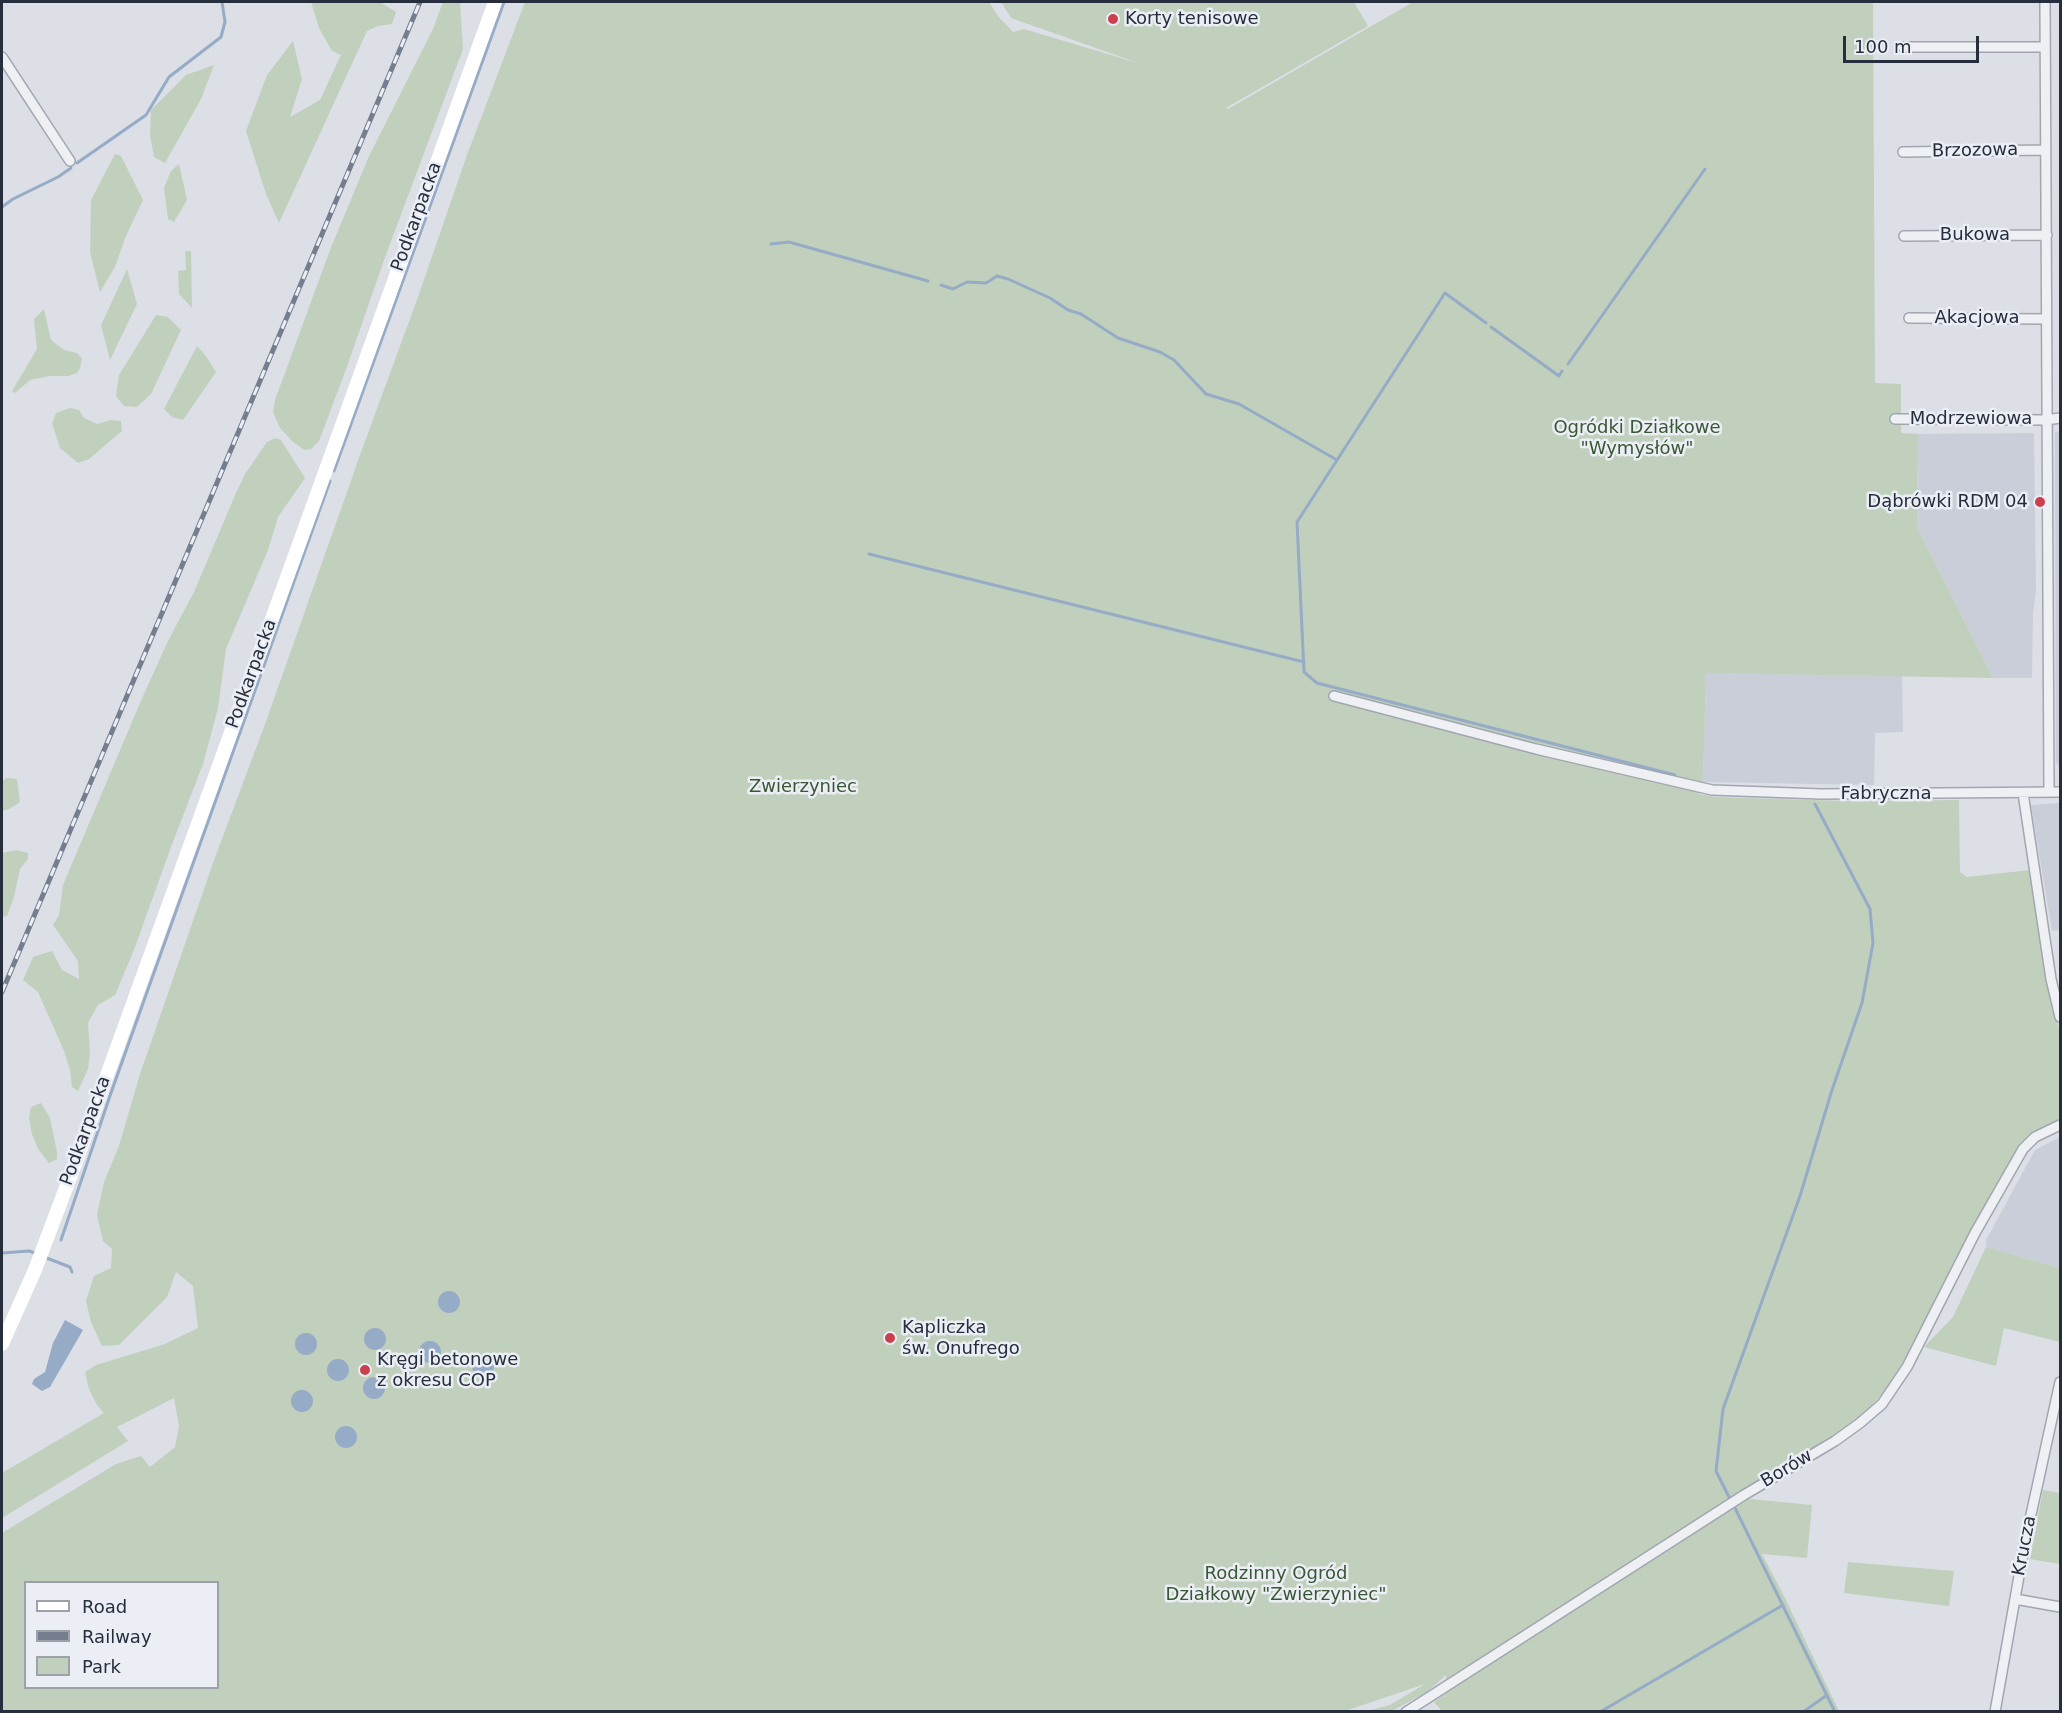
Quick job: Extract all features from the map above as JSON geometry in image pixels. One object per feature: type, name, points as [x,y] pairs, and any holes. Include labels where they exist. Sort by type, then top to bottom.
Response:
[{"type":"main road","name":"Podkarpacka","points":[[2,1344],[48,1237],[495,2]]},
{"type":"street","points":[[2045,2],[2049,792]]},
{"type":"street","points":[[1903,47],[2044,47]]},
{"type":"street","points":[[2,57],[70,161]]},
{"type":"street","name":"Brzozowa","points":[[1903,152],[2046,150]]},
{"type":"street","name":"Bukowa","points":[[1904,236],[2047,235]]},
{"type":"street","name":"Akacjowa","points":[[1909,318],[2045,319]]},
{"type":"street","name":"Modrzewiowa","points":[[1895,419],[2046,420],[2061,418]]},
{"type":"street","name":"Fabryczna","points":[[1334,696],[1536,749],[1712,790],[1821,794],[2061,792]]},
{"type":"street","points":[[2023,793],[2051,979],[2061,1017]]},
{"type":"street","name":"Borów","points":[[1406,1712],[1744,1495],[1860,1424],[1882,1404],[1907,1367],[1975,1233],[2023,1149],[2036,1137],[2061,1125]]},
{"type":"street","name":"Krucza","points":[[1995,1712],[2025,1542],[2061,1382]]},
{"type":"street","points":[[2015,1599],[2061,1607]]},
{"type":"shaded area","points":[[2060,431],[2060,769],[2056,762],[2055,432]]},
{"type":"shaded area","points":[[2034,433],[2036,592],[2033,613],[2032,678],[1993,678],[1917,527],[1918,434]]},
{"type":"shaded area","points":[[1706,673],[1902,676],[1903,732],[1875,733],[1874,785],[1703,782]]},
{"type":"shaded area","points":[[2060,803],[2060,930],[2052,931],[2031,805]]},
{"type":"shaded area","points":[[2060,1137],[2060,1268],[1986,1247],[1986,1240],[2035,1150]]},
{"type":"green space","points":[[311,2],[380,2],[396,12],[392,24],[378,26],[367,31],[279,223],[266,194],[246,131],[267,75],[293,41],[302,79],[290,117],[320,100],[341,55],[332,51],[319,28]]},
{"type":"green space","points":[[443,2],[460,2],[463,49],[319,441],[311,449],[304,450],[280,428],[273,412],[275,400],[330,250],[369,156],[433,29]]},
{"type":"green space","name":"Zwierzyniec","points":[[525,2],[989,2],[1013,32],[1024,29],[1141,64],[1011,18],[1001,2],[1354,2],[1368,26],[1226,108],[1228,109],[1413,2],[1872,2],[1875,383],[1901,384],[1901,433],[1918,434],[1917,527],[1993,678],[1706,673],[1703,782],[1694,787],[1698,794],[1715,797],[1846,801],[1959,800],[1960,872],[1967,877],[2030,870],[2060,1035],[2060,1118],[2025,1139],[1893,1380],[1876,1401],[1857,1420],[1734,1495],[1739,1505],[1749,1499],[1812,1505],[1807,1558],[1762,1554],[1839,1711],[1442,1711],[1434,1702],[1447,1693],[1446,1675],[1427,1692],[1390,1712],[1367,1711],[1390,1705],[1425,1684],[1342,1712],[2,1711],[2,1533],[116,1464],[141,1456],[150,1467],[175,1447],[179,1426],[174,1398],[117,1427],[128,1441],[2,1518],[2,1473],[104,1413],[89,1389],[85,1372],[96,1365],[165,1344],[198,1328],[193,1286],[176,1272],[167,1297],[119,1345],[102,1346],[91,1322],[86,1301],[94,1276],[111,1268],[112,1249],[103,1241],[97,1215],[104,1182],[119,1146],[140,1074],[213,863],[418,297],[467,155]]},
{"type":"green space","points":[[214,65],[201,99],[165,163],[154,157],[150,135],[151,110],[186,75]]},
{"type":"green space","points":[[115,154],[121,156],[143,200],[125,238],[115,267],[100,292],[90,252],[91,200]]},
{"type":"green space","points":[[179,164],[187,200],[174,222],[168,219],[164,188],[171,171]]},
{"type":"green space","points":[[185,251],[191,251],[192,308],[179,294],[178,271],[186,270]]},
{"type":"green space","points":[[127,269],[137,304],[110,360],[101,325]]},
{"type":"green space","points":[[44,309],[51,340],[64,350],[77,353],[82,358],[80,368],[77,373],[68,376],[50,376],[30,380],[15,393],[12,391],[37,349],[34,319]]},
{"type":"green space","points":[[156,315],[168,317],[181,330],[151,394],[137,407],[124,406],[116,396],[119,375]]},
{"type":"green space","points":[[197,346],[216,372],[183,420],[172,417],[164,409]]},
{"type":"green space","points":[[70,408],[79,410],[84,418],[97,424],[111,420],[121,421],[122,431],[89,459],[78,463],[60,448],[52,423],[56,413]]},
{"type":"green space","points":[[275,438],[281,440],[305,478],[278,517],[268,550],[226,649],[218,708],[203,764],[115,995],[98,1005],[88,1023],[90,1053],[88,1069],[78,1091],[72,1087],[64,1051],[38,992],[23,980],[33,957],[52,951],[62,970],[79,979],[78,961],[53,925],[59,915],[63,885],[143,696],[194,592],[245,474],[267,442]]},
{"type":"green space","points":[[7,778],[17,779],[20,802],[2,811],[2,781]]},
{"type":"green space","points":[[16,850],[28,853],[28,859],[20,869],[7,916],[2,917],[2,853]]},
{"type":"green space","points":[[41,1103],[50,1118],[57,1152],[57,1159],[49,1163],[38,1149],[29,1118],[31,1107]]},
{"type":"green space","points":[[1986,1247],[2060,1268],[2060,1342],[2004,1328],[1996,1366],[1924,1347],[1953,1317]]},
{"type":"green space","points":[[2043,1490],[2060,1493],[2060,1564],[2030,1559]]},
{"type":"green space","points":[[1848,1562],[1954,1571],[1949,1606],[1844,1593]]},
{"type":"water","points":[[449,1291],[457,1294],[460,1302],[457,1310],[449,1313],[441,1310],[438,1302],[441,1294]]},
{"type":"water","points":[[65,1320],[83,1330],[50,1387],[42,1391],[32,1384],[34,1379],[45,1372],[53,1343]]},
{"type":"water","points":[[375,1328],[383,1331],[386,1339],[383,1347],[375,1350],[367,1347],[364,1339],[367,1331]]},
{"type":"water","points":[[306,1333],[314,1336],[317,1344],[314,1352],[306,1355],[298,1352],[295,1344],[298,1336]]},
{"type":"water","points":[[430,1341],[438,1344],[441,1352],[438,1360],[430,1363],[422,1360],[419,1352],[422,1344]]},
{"type":"water","points":[[483,1355],[491,1358],[494,1366],[491,1374],[483,1377],[475,1374],[472,1366],[475,1358]]},
{"type":"water","points":[[338,1359],[346,1362],[349,1370],[346,1378],[338,1381],[330,1378],[327,1370],[330,1362]]},
{"type":"water","points":[[374,1377],[382,1380],[385,1388],[382,1396],[374,1399],[366,1396],[363,1388],[366,1380]]},
{"type":"water","points":[[302,1390],[310,1393],[313,1401],[310,1409],[302,1412],[294,1409],[291,1401],[294,1393]]},
{"type":"water","points":[[346,1426],[354,1429],[357,1437],[354,1445],[346,1448],[338,1445],[335,1437],[338,1429]]},
{"type":"waterway","points":[[77,163],[146,115],[169,77],[221,37],[225,22],[222,2]]},
{"type":"waterway","points":[[334,471],[504,2]]},
{"type":"waterway","points":[[2,207],[71,168]]},
{"type":"waterway","points":[[1568,364],[1705,169]]},
{"type":"waterway","points":[[771,244],[789,242],[928,281]]},
{"type":"waterway","points":[[941,285],[953,289],[967,282],[986,283],[997,276],[1008,279],[1050,298],[1068,310],[1081,314],[1118,338],[1160,352],[1174,360],[1206,394],[1239,404],[1337,460]]},
{"type":"waterway","points":[[1486,323],[1445,293],[1297,522],[1304,672],[1317,683],[1675,775]]},
{"type":"waterway","points":[[1491,327],[1559,376],[1562,371]]},
{"type":"waterway","points":[[61,1240],[112,1090],[330,481]]},
{"type":"waterway","points":[[869,554],[1304,662]]},
{"type":"waterway","points":[[1729,1497],[1716,1471],[1723,1409],[1800,1196],[1832,1090],[1862,1003],[1873,943],[1870,909],[1815,804]]},
{"type":"waterway","points":[[2,1253],[29,1251],[38,1254]]},
{"type":"waterway","points":[[44,1257],[70,1267],[72,1272]]},
{"type":"waterway","points":[[1735,1508],[1835,1712]]},
{"type":"waterway","points":[[1600,1712],[1783,1605]]},
{"type":"waterway","points":[[1803,1712],[1827,1695]]},
{"type":"railway","points":[[2,992],[420,2]]},
{"type":"place","name":"Korty tenisowe","points":[[1113,19]]},
{"type":"place","name":"Dąbrówki RDM 04","points":[[2040,502]]},
{"type":"place","name":"Kapliczka św. Onufrego","points":[[890,1338]]},
{"type":"place","name":"Kręgi betonowe z okresu COP","points":[[365,1370]]},
{"type":"park label","name":"Ogródki Działkowe \"Wymysłów\"","points":[[1637,438]]},
{"type":"park label","name":"Rodzinny Ogród Działkowy \"Zwierzyniec\"","points":[[1276,1584]]}]
